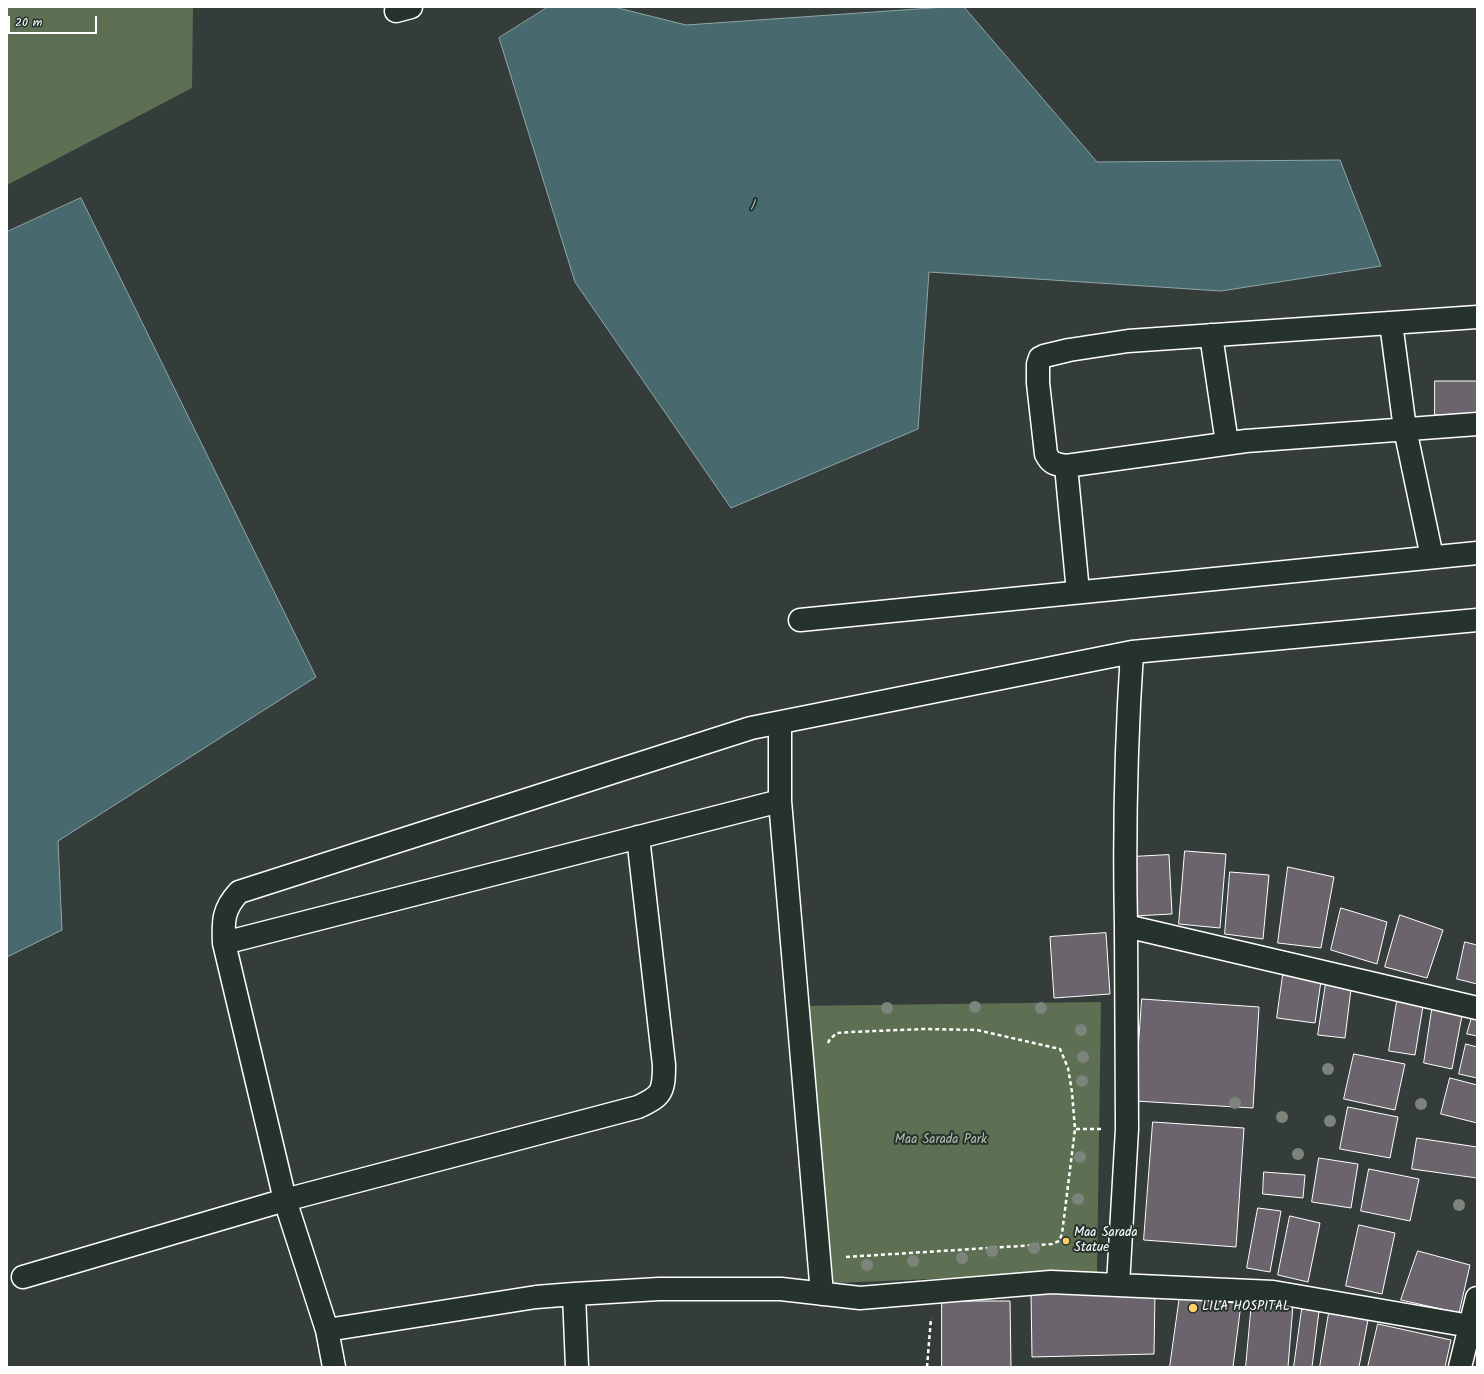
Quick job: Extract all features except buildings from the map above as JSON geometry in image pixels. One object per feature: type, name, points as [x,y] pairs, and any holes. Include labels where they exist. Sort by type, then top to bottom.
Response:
[{"type":"street","points":[[1477,317],[1128,341],[1069,350],[1044,356],[1040,358],[1038,364],[1038,383],[1046,454],[1049,460],[1055,464],[1066,466],[1246,440],[1477,424]]},
{"type":"street","points":[[1391,323],[1405,429],[1432,557]]},
{"type":"street","points":[[1211,335],[1227,443]]},
{"type":"street","points":[[1066,466],[1078,592]]},
{"type":"street","points":[[800,620],[1477,553]]},
{"type":"street","points":[[334,1367],[327,1330],[285,1200],[224,943],[223,923],[225,912],[231,900],[239,892],[751,728],[1132,652],[1477,620]]},
{"type":"street","points":[[1118,1285],[1127,1129],[1124,836],[1132,652]]},
{"type":"street","points":[[780,722],[780,801],[822,1294]]},
{"type":"street","points":[[224,943],[780,801]]},
{"type":"street","points":[[23,1277],[285,1200],[638,1107],[654,1099],[660,1092],[664,1083],[664,1065],[638,838]]},
{"type":"street","points":[[1126,926],[1477,1008]]},
{"type":"street","points":[[327,1330],[536,1297],[574,1294],[659,1290],[781,1289],[860,1298],[1051,1282],[1273,1292],[1470,1326]]},
{"type":"street","points":[[574,1294],[577,1367]]},
{"type":"street","points":[[1460,1367],[1477,1298]]},
{"type":"path","points":[[828,1045],[830,1039],[837,1034],[850,1032],[924,1029],[977,1030],[1060,1050],[1068,1068],[1072,1092],[1075,1129],[1062,1234],[1059,1241],[1052,1244],[845,1257],[842,1254]]},
{"type":"path","points":[[1075,1129],[1127,1129]]},
{"type":"path","points":[[927,1367],[933,1292]]},
{"type":"green space","points":[[7,7],[193,7],[192,88],[7,185]]},
{"type":"green space","name":"Maa Sarada Park","points":[[1101,1002],[1097,1272],[812,1284],[795,1006]]},
{"type":"water","name":"l","points":[[548,7],[614,7],[686,25],[964,7],[1097,162],[1340,160],[1381,266],[1221,291],[929,272],[918,429],[731,508],[575,282],[499,38]]},
{"type":"water","points":[[81,198],[316,677],[58,841],[62,930],[7,957],[7,232]]},
{"type":"place","name":"Maa Sarada Statue","points":[[1066,1241]]},
{"type":"place","name":"LILA HOSPITAL","points":[[1193,1308]]}]
